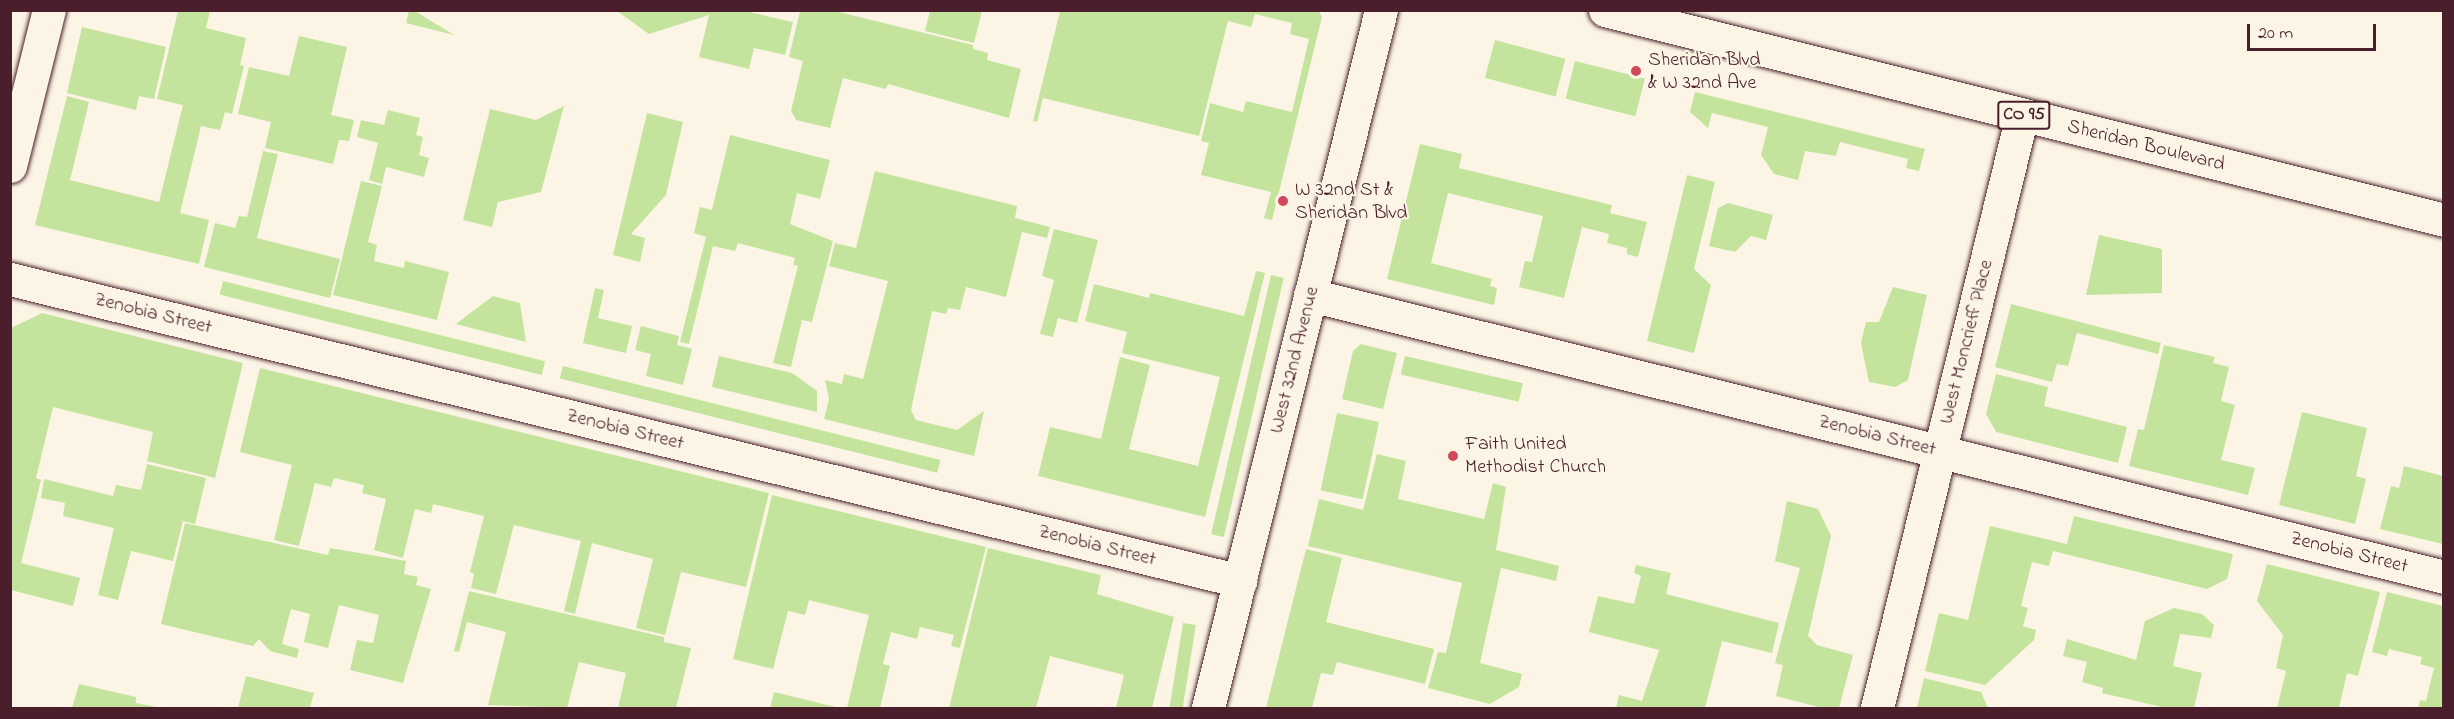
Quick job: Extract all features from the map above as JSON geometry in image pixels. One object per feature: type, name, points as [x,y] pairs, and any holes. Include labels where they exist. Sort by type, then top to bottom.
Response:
[{"type":"street","points":[[10,166],[49,10]]},
{"type":"street","name":"West 32nd Avenue","points":[[1208,708],[1381,10]]},
{"type":"street","name":"Sheridan Boulevard","points":[[1605,10],[2444,220]]},
{"type":"street","name":"West Moncrieff Place","points":[[1877,708],[2022,115]]},
{"type":"street","name":"Zenobia Street","points":[[10,279],[1240,581]]},
{"type":"street","name":"Zenobia Street","points":[[1310,295],[2444,577]]},
{"type":"green space","points":[[831,10],[973,45],[973,49],[988,53],[987,60],[1021,69],[1009,118],[888,84],[886,89],[843,78],[830,128],[796,120],[791,111],[803,61],[789,57],[800,11]]},
{"type":"green space","points":[[1318,10],[1322,17],[1272,220],[1264,218],[1271,192],[1201,175],[1209,143],[1201,141],[1210,103],[1243,112],[1246,101],[1292,112],[1309,39],[1290,34],[1292,23],[1255,14],[1251,27],[1228,21],[1199,136],[1043,98],[1037,122],[1033,121],[1060,11]]},
{"type":"green space","points":[[178,11],[210,11],[206,28],[246,38],[240,65],[244,66],[232,114],[225,112],[220,130],[201,126],[180,213],[209,220],[199,264],[35,225],[67,96],[89,102],[70,180],[159,202],[183,105],[157,99]]},
{"type":"green space","points":[[409,11],[415,11],[454,35],[406,23]]},
{"type":"green space","points":[[617,11],[745,11],[793,22],[785,55],[754,48],[749,69],[699,57],[709,15],[649,34]]},
{"type":"green space","points":[[930,11],[982,11],[974,43],[925,31]]},
{"type":"green space","points":[[82,27],[166,47],[154,99],[139,96],[136,110],[67,93]]},
{"type":"green space","points":[[299,36],[347,47],[331,115],[354,120],[349,141],[339,140],[333,164],[265,148],[271,122],[238,114],[249,67],[289,76]]},
{"type":"green space","points":[[1495,40],[1566,59],[1555,97],[1485,78]]},
{"type":"green space","points":[[1575,61],[1645,78],[1635,116],[1566,99]]},
{"type":"green space","points":[[1695,92],[1925,149],[1919,171],[1906,168],[1908,159],[1840,142],[1836,156],[1805,151],[1798,180],[1774,174],[1761,155],[1768,127],[1712,113],[1708,128],[1690,112]]},
{"type":"green space","points":[[564,106],[541,192],[498,202],[492,227],[463,220],[490,109],[536,120]]},
{"type":"green space","points":[[388,110],[420,118],[416,135],[423,137],[419,155],[429,158],[424,177],[386,167],[382,184],[369,180],[378,143],[357,137],[361,120],[384,125]]},
{"type":"green space","points":[[647,113],[683,122],[666,195],[631,234],[645,238],[640,262],[613,255]]},
{"type":"green space","points":[[730,135],[830,160],[820,199],[797,193],[790,224],[833,241],[812,322],[802,320],[791,367],[773,363],[798,266],[793,265],[795,258],[738,243],[735,251],[713,246],[689,344],[680,342],[706,237],[694,233],[700,207],[712,210]]},
{"type":"green space","points":[[1420,144],[1462,154],[1459,168],[1612,205],[1610,213],[1647,222],[1638,257],[1627,254],[1627,248],[1607,243],[1609,234],[1582,227],[1564,298],[1519,287],[1525,261],[1532,262],[1543,216],[1448,193],[1431,263],[1492,279],[1490,286],[1497,288],[1494,305],[1387,279]]},
{"type":"green space","points":[[263,151],[278,154],[257,238],[340,259],[330,298],[204,267],[215,223],[235,228],[239,216],[247,217]]},
{"type":"green space","points":[[875,171],[1017,206],[1015,218],[1050,227],[1047,238],[1022,232],[1006,297],[966,287],[960,310],[948,308],[946,314],[932,311],[911,410],[916,420],[957,430],[984,411],[974,456],[824,419],[829,399],[825,380],[842,384],[844,374],[863,379],[888,281],[829,266],[835,243],[856,248]]},
{"type":"green space","points":[[1687,175],[1715,182],[1694,269],[1711,285],[1694,353],[1647,341]]},
{"type":"green space","points":[[361,181],[382,186],[368,242],[377,245],[374,261],[404,268],[405,261],[449,272],[437,320],[333,295]]},
{"type":"green space","points":[[1728,203],[1773,215],[1766,240],[1751,236],[1735,252],[1709,246],[1718,208]]},
{"type":"green space","points":[[1054,229],[1098,240],[1077,323],[1058,318],[1053,337],[1040,334],[1054,280],[1042,276]]},
{"type":"green space","points":[[2099,235],[2162,249],[2162,293],[2086,295]]},
{"type":"green space","points":[[1256,271],[1265,273],[1205,517],[1038,476],[1050,427],[1101,439],[1120,357],[1150,365],[1129,449],[1198,466],[1220,377],[1122,353],[1127,332],[1085,321],[1094,284],[1149,298],[1150,293],[1244,316]]},
{"type":"green space","points":[[1271,275],[1284,278],[1224,537],[1211,534]]},
{"type":"green space","points":[[223,281],[545,361],[542,375],[220,295]]},
{"type":"green space","points":[[1893,287],[1927,295],[1908,380],[1895,387],[1869,382],[1861,343],[1866,322],[1879,322]]},
{"type":"green space","points":[[595,288],[604,290],[598,318],[632,326],[626,353],[583,343]]},
{"type":"green space","points":[[493,296],[520,303],[526,342],[456,324]]},
{"type":"green space","points":[[2011,304],[2161,343],[2158,354],[2077,333],[2068,366],[2057,364],[2052,382],[1995,367]]},
{"type":"green space","points":[[42,313],[243,363],[215,478],[147,461],[153,432],[53,407],[36,478],[41,480],[21,563],[80,578],[73,606],[11,590],[11,328]]},
{"type":"green space","points":[[641,326],[679,336],[677,345],[692,349],[683,385],[646,376],[651,354],[635,350]]},
{"type":"green space","points":[[1361,344],[1397,353],[1383,409],[1342,399],[1353,351]]},
{"type":"green space","points":[[2164,345],[2215,357],[2213,363],[2229,367],[2221,401],[2235,405],[2221,460],[2255,468],[2248,495],[2129,466],[2138,429],[2144,430]]},
{"type":"green space","points":[[719,356],[792,373],[817,391],[817,412],[712,387]]},
{"type":"green space","points":[[1405,356],[1523,383],[1519,402],[1401,375]]},
{"type":"green space","points":[[563,366],[940,460],[937,473],[560,379]]},
{"type":"green space","points":[[260,368],[769,493],[746,587],[681,572],[665,635],[636,628],[653,559],[592,543],[575,614],[564,611],[581,541],[514,525],[496,594],[471,588],[474,574],[470,572],[484,516],[433,504],[431,513],[415,509],[403,558],[374,550],[386,499],[362,493],[364,485],[334,478],[331,487],[315,483],[299,546],[274,540],[292,465],[240,452]]},
{"type":"green space","points":[[1996,374],[2048,387],[2044,406],[2127,427],[2118,463],[1996,432],[1986,414]]},
{"type":"green space","points":[[2302,412],[2367,428],[2356,476],[2366,479],[2355,524],[2279,505]]},
{"type":"green space","points":[[1337,413],[1379,422],[1363,499],[1321,490]]},
{"type":"green space","points":[[1377,454],[1406,461],[1398,499],[1484,519],[1493,483],[1506,487],[1496,550],[1559,566],[1556,581],[1501,568],[1480,663],[1522,674],[1519,687],[1490,704],[1428,688],[1438,652],[1446,653],[1462,583],[1308,546],[1319,499],[1363,510]]},
{"type":"green space","points":[[147,464],[206,478],[195,524],[183,521],[173,561],[131,551],[118,600],[98,595],[114,528],[63,516],[65,503],[41,498],[44,479],[113,496],[116,485],[141,490]]},
{"type":"green space","points":[[2404,466],[2443,476],[2443,544],[2380,529],[2391,486],[2399,488]]},
{"type":"green space","points":[[772,495],[986,547],[960,648],[951,646],[954,635],[920,627],[917,639],[891,632],[883,664],[890,666],[880,708],[847,708],[869,615],[809,600],[805,615],[788,611],[773,669],[733,659]]},
{"type":"green space","points":[[1787,501],[1818,509],[1831,536],[1808,636],[1817,645],[1853,655],[1839,708],[1822,708],[1776,696],[1783,665],[1775,663],[1800,568],[1775,561]]},
{"type":"green space","points":[[2074,516],[2233,554],[2227,579],[2207,589],[2053,551],[2049,566],[2032,562],[2021,606],[2028,608],[2023,626],[2036,630],[2034,640],[1985,685],[1925,671],[1939,613],[1968,620],[1990,526],[2067,544]]},
{"type":"green space","points":[[185,523],[328,555],[330,548],[406,561],[404,574],[418,577],[416,585],[431,589],[403,683],[350,670],[357,640],[373,643],[379,615],[339,605],[328,648],[304,642],[310,614],[291,609],[282,644],[299,649],[297,658],[270,651],[259,639],[253,646],[161,624]]},
{"type":"green space","points":[[988,548],[1101,575],[1097,594],[1174,617],[1152,708],[1116,708],[1124,675],[1050,656],[1036,708],[949,708]]},
{"type":"green space","points":[[1306,549],[1342,558],[1326,622],[1434,649],[1425,684],[1337,662],[1333,675],[1321,673],[1312,708],[1266,708]]},
{"type":"green space","points":[[2267,564],[2380,592],[2358,676],[2347,673],[2339,708],[2277,708],[2286,671],[2276,668],[2283,635],[2257,601]]},
{"type":"green space","points":[[1636,565],[1671,573],[1666,594],[1779,623],[1772,653],[1722,641],[1705,708],[1616,708],[1619,695],[1642,701],[1659,650],[1589,632],[1598,596],[1634,604],[1641,576],[1634,573]]},
{"type":"green space","points":[[469,591],[664,637],[664,642],[691,648],[676,708],[618,708],[626,673],[579,662],[567,708],[488,705],[506,632],[467,622],[459,652],[454,651]]},
{"type":"green space","points":[[2387,592],[2443,606],[2443,708],[2418,708],[2420,700],[2426,701],[2434,668],[2420,664],[2422,657],[2389,649],[2387,656],[2372,652]]},
{"type":"green space","points":[[2174,608],[2202,614],[2214,625],[2211,638],[2180,634],[2173,666],[2202,673],[2194,708],[2166,708],[2102,693],[2103,688],[2082,682],[2087,662],[2063,656],[2067,639],[2136,660],[2145,621]]},
{"type":"green space","points":[[1183,623],[1196,625],[1183,708],[1170,708]]},
{"type":"green space","points":[[246,676],[314,693],[310,708],[238,708]]},
{"type":"green space","points":[[1924,678],[1981,692],[1988,708],[1917,708]]},
{"type":"green space","points":[[79,684],[136,697],[136,703],[161,708],[72,708]]},
{"type":"green space","points":[[774,692],[840,708],[770,708]]},
{"type":"place","name":"Sheridan Blvd & W 32nd Ave","points":[[1636,71]]},
{"type":"place","name":"W 32nd St & Sheridan Blvd","points":[[1283,201]]},
{"type":"place","name":"Faith United Methodist Church","points":[[1453,456]]}]
